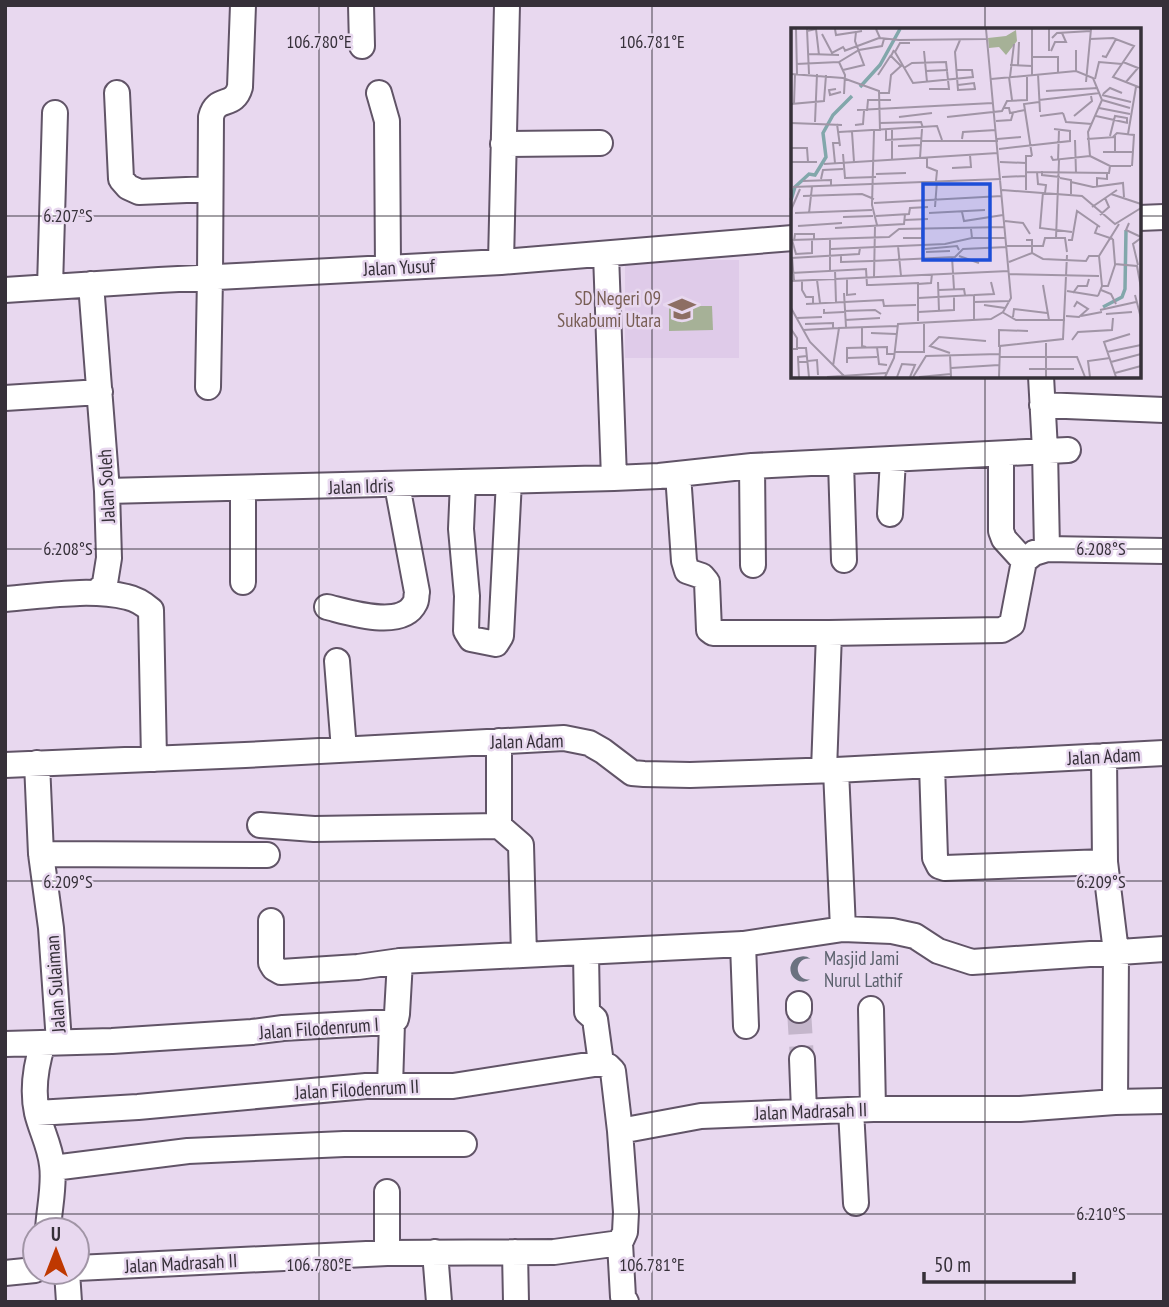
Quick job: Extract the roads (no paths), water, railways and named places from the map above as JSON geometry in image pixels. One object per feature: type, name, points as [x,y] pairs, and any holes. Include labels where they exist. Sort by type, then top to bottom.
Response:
[{"type":"street","points":[[208,387],[211,117],[212,110],[217,105],[234,99],[240,87],[243,5]]},
{"type":"street","points":[[361,5],[362,46]]},
{"type":"street","points":[[501,262],[507,5]]},
{"type":"street","points":[[117,93],[121,179],[128,187],[139,192],[210,189]]},
{"type":"street","points":[[380,93],[387,121],[388,268]]},
{"type":"street","points":[[50,287],[55,113]]},
{"type":"street","points":[[503,144],[600,143]]},
{"type":"street","points":[[1141,218],[1164,217]]},
{"type":"street","name":"Jalan Yusuf","points":[[5,290],[501,262],[791,238]]},
{"type":"street","points":[[606,254],[623,478]]},
{"type":"street","name":"Jalan Soleh","points":[[91,285],[107,491],[108,569],[105,583],[97,593]]},
{"type":"street","points":[[1041,378],[1042,405],[1057,450],[1046,549]]},
{"type":"street","points":[[5,398],[100,392]]},
{"type":"street","points":[[1042,405],[1164,410]]},
{"type":"street","name":"Jalan Idris","points":[[107,491],[623,478],[752,467],[1057,450]]},
{"type":"street","points":[[1001,454],[1001,531],[1004,539],[1024,561]]},
{"type":"street","points":[[890,514],[893,458]]},
{"type":"street","points":[[841,462],[844,560]]},
{"type":"street","points":[[752,467],[753,565]]},
{"type":"street","points":[[678,474],[684,561],[687,571],[702,576],[707,582],[709,630],[713,633],[1002,629],[1012,624],[1024,561],[1034,553],[1046,549],[1164,551]]},
{"type":"street","points":[[463,482],[461,529],[467,596],[466,631],[474,640],[496,644],[501,636],[509,481]]},
{"type":"street","points":[[327,607],[379,618],[401,615],[415,603],[417,592],[397,485]]},
{"type":"street","points":[[243,489],[243,582]]},
{"type":"street","points":[[5,599],[97,593],[129,597],[151,610],[154,759]]},
{"type":"street","points":[[467,596],[504,598]]},
{"type":"street","points":[[830,633],[830,770],[843,929]]},
{"type":"street","points":[[337,661],[344,750]]},
{"type":"street","name":"Jalan Adam","points":[[5,765],[564,738],[589,743],[632,773],[690,775],[1164,753]]},
{"type":"street","points":[[499,741],[499,826]]},
{"type":"street","points":[[1104,756],[1105,862],[1116,952],[1115,1102]]},
{"type":"street","name":"Jalan Sulaiman","points":[[37,763],[41,854],[51,928],[51,1042],[37,1061],[35,1084],[37,1113],[50,1149],[53,1168],[49,1216]]},
{"type":"street","points":[[932,765],[935,858],[939,866],[945,869],[1105,862]]},
{"type":"street","points":[[260,825],[314,829],[499,826],[521,845],[524,955]]},
{"type":"street","points":[[41,854],[267,855]]},
{"type":"street","points":[[271,921],[271,963],[281,972],[358,967],[400,961],[743,944],[843,929],[892,931],[915,936],[938,951],[972,962],[1164,949]]},
{"type":"street","points":[[743,944],[746,1026]]},
{"type":"street","points":[[586,953],[587,1012],[595,1019],[601,1063],[613,1072],[620,1131],[626,1212],[625,1232],[620,1242],[623,1297],[626,1302]]},
{"type":"street","name":"Jalan Filodenrum I","points":[[5,1044],[162,1039],[295,1027],[392,1023],[397,1014],[400,961]]},
{"type":"street","points":[[856,1203],[871,1009]]},
{"type":"street","points":[[390,1086],[392,1023]]},
{"type":"street","points":[[802,1059],[804,1111]]},
{"type":"street","name":"Jalan Filodenrum II","points":[[37,1113],[138,1107],[366,1086],[453,1086],[601,1063]]},
{"type":"street","name":"Jalan Madrasah II","points":[[620,1131],[701,1116],[862,1109],[1020,1109],[1164,1101]]},
{"type":"street","points":[[53,1168],[188,1151],[344,1144],[464,1144]]},
{"type":"street","points":[[387,1192],[387,1252]]},
{"type":"street","name":"Jalan Madrasah II","points":[[91,1267],[387,1252],[554,1252],[620,1242]]},
{"type":"street","points":[[435,1252],[439,1302]]},
{"type":"street","points":[[515,1252],[516,1302]]},
{"type":"tunnel","points":[[799,1010],[802,1059]]},
{"type":"place","name":"SD Negeri 09 Sukabumi Utara","points":[[682,309]]},
{"type":"place","name":"Masjid Jami Nurul Lathif","points":[[803,969]]}]
